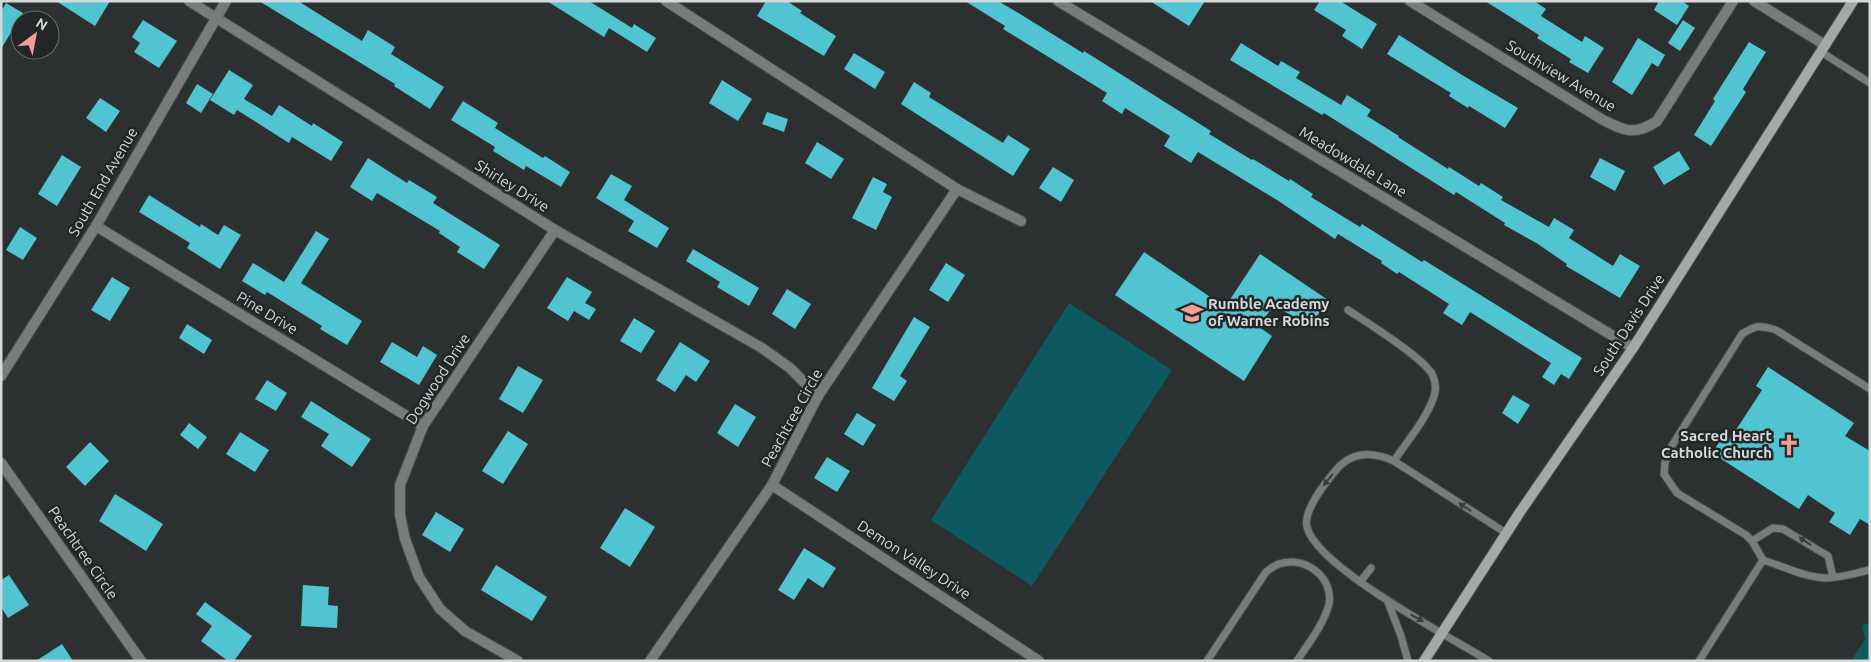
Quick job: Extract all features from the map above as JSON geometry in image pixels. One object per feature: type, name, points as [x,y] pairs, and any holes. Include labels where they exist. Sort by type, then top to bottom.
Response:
[{"type":"street","name":"Shirley Drive","points":[[189,1],[555,230],[762,348],[790,368],[818,396]]},
{"type":"street","name":"South End Avenue","points":[[1,376],[96,226],[226,1]]},
{"type":"street","points":[[666,1],[957,189],[1021,222]]},
{"type":"street","name":"Meadowdale Lane","points":[[1058,1],[1633,348]]},
{"type":"street","name":"Southview Avenue","points":[[1410,1],[1603,120],[1620,129],[1634,132],[1646,129],[1656,120],[1733,1]]},
{"type":"street","points":[[1754,1],[1823,48]]},
{"type":"street","name":"South Davis Drive","points":[[1424,661],[1506,533],[1633,348],[1852,1]]},
{"type":"street","name":"Peachtree Circle","points":[[650,661],[772,485],[818,396],[957,189]]},
{"type":"street","name":"Pine Drive","points":[[96,226],[423,426]]},
{"type":"street","name":"Dogwood Drive","points":[[518,661],[465,631],[440,609],[419,577],[404,539],[400,516],[400,485],[423,426],[555,230]]},
{"type":"street","name":"Peachtree Circle","points":[[1,464],[141,661]]},
{"type":"street","name":"Demon Valley Drive","points":[[772,485],[1039,661]]},
{"type":"lane","points":[[1823,48],[1870,82]]},
{"type":"lane","points":[[1348,310],[1424,363],[1433,376],[1436,388],[1434,399],[1423,419],[1394,461]]},
{"type":"lane","points":[[1870,389],[1776,330],[1763,326],[1752,328],[1742,334],[1668,452],[1664,474],[1677,493],[1746,535],[1752,541],[1763,560],[1792,570],[1826,578],[1870,570]]},
{"type":"lane","points":[[1489,661],[1388,602],[1360,582],[1329,556],[1314,540],[1307,526],[1308,514],[1322,487],[1344,460],[1365,454],[1382,456],[1394,461],[1506,533]]},
{"type":"lane","points":[[1752,541],[1773,528],[1783,529],[1828,556],[1834,577]]},
{"type":"lane","points":[[1699,661],[1763,560]]},
{"type":"lane","points":[[1207,661],[1266,572],[1278,564],[1300,562],[1311,567],[1324,578],[1330,593],[1328,605],[1320,624],[1297,661]]},
{"type":"lane","points":[[1360,582],[1371,568]]},
{"type":"lane","points":[[1388,602],[1408,661]]},
{"type":"shaded area","points":[[1069,303],[1172,370],[1032,586],[931,520]]},
{"type":"shaded area","points":[[1870,623],[1870,661],[1851,661],[1865,639],[1862,625]]},
{"type":"building","points":[[56,1],[110,1],[95,26]]},
{"type":"building","points":[[259,1],[298,1],[362,41],[368,30],[395,47],[391,54],[444,87],[430,109],[394,86],[395,84]]},
{"type":"building","points":[[547,1],[589,1],[632,28],[634,24],[656,38],[647,52],[609,28],[604,37]]},
{"type":"building","points":[[766,1],[787,1],[802,11],[800,13],[836,36],[824,56],[757,16]]},
{"type":"building","points":[[965,1],[998,1],[1083,53],[1084,51],[1211,131],[1209,134],[1289,181],[1290,179],[1313,194],[1311,197],[1360,227],[1362,224],[1422,262],[1424,260],[1582,358],[1569,379],[1561,374],[1554,385],[1542,377],[1551,363],[1470,312],[1462,325],[1443,313],[1449,304],[1399,272],[1397,274],[1381,263],[1382,261],[1338,234],[1335,239],[1277,200],[1198,152],[1191,163],[1164,146],[1170,136],[1125,108],[1122,114],[1102,101],[1107,93],[1003,29],[1005,26]]},
{"type":"building","points":[[1150,1],[1205,1],[1189,26]]},
{"type":"building","points":[[1320,1],[1340,1],[1377,24],[1362,49],[1342,36],[1346,30],[1314,10]]},
{"type":"building","points":[[1485,1],[1534,1],[1546,9],[1541,16],[1582,42],[1585,36],[1604,48],[1588,73],[1569,62],[1571,59],[1537,38],[1539,35]]},
{"type":"building","points":[[1659,1],[1682,1],[1689,6],[1677,25],[1654,10]]},
{"type":"building","points":[[6,3],[18,10],[10,10],[10,34],[1,49],[1,11]]},
{"type":"building","points":[[143,20],[177,41],[159,68],[134,52],[140,43],[132,37]]},
{"type":"building","points":[[1683,20],[1695,28],[1680,51],[1668,43]]},
{"type":"building","points":[[1399,35],[1518,108],[1505,128],[1469,106],[1468,108],[1449,96],[1451,93],[1387,54]]},
{"type":"building","points":[[1638,38],[1665,55],[1658,67],[1652,63],[1632,95],[1612,82]]},
{"type":"building","points":[[1749,42],[1766,52],[1743,89],[1746,92],[1711,146],[1694,135],[1715,101],[1713,99]]},
{"type":"building","points":[[1241,43],[1278,66],[1281,61],[1300,72],[1296,78],[1341,105],[1347,95],[1371,110],[1367,116],[1398,137],[1448,169],[1449,167],[1479,186],[1481,183],[1503,197],[1501,200],[1549,227],[1554,218],[1574,230],[1569,238],[1613,266],[1620,254],[1640,266],[1620,298],[1566,266],[1567,264],[1538,244],[1504,225],[1505,223],[1456,192],[1454,195],[1324,113],[1322,115],[1230,60]]},
{"type":"building","points":[[854,53],[885,72],[875,89],[844,69]]},
{"type":"building","points":[[229,70],[253,85],[244,99],[272,116],[279,105],[312,126],[313,123],[343,142],[331,161],[292,137],[289,143],[237,110],[234,115],[210,100]]},
{"type":"building","points":[[722,80],[752,99],[738,121],[709,103]]},
{"type":"building","points":[[914,82],[931,93],[929,97],[1003,143],[1008,135],[1030,149],[1013,176],[901,104]]},
{"type":"building","points":[[197,84],[213,94],[201,113],[186,103]]},
{"type":"building","points":[[100,98],[120,111],[106,132],[86,118]]},
{"type":"building","points":[[463,101],[498,123],[495,128],[543,158],[545,156],[570,172],[561,187],[526,166],[524,170],[493,151],[495,147],[451,120]]},
{"type":"building","points":[[767,112],[788,119],[784,132],[762,124]]},
{"type":"building","points":[[817,142],[844,159],[831,179],[805,163]]},
{"type":"building","points":[[1679,151],[1690,169],[1664,185],[1653,167]]},
{"type":"building","points":[[62,155],[81,167],[57,206],[38,194]]},
{"type":"building","points":[[368,158],[407,183],[409,180],[437,197],[433,203],[500,245],[484,269],[457,252],[460,247],[439,233],[440,231],[377,193],[372,201],[350,187]]},
{"type":"building","points":[[1600,158],[1625,171],[1615,191],[1590,177]]},
{"type":"building","points":[[1053,167],[1074,180],[1061,202],[1039,188]]},
{"type":"building","points":[[611,174],[632,186],[624,200],[669,228],[657,248],[628,231],[634,221],[596,198]]},
{"type":"building","points":[[873,177],[887,184],[883,192],[892,197],[876,230],[852,218]]},
{"type":"building","points":[[149,195],[200,227],[201,224],[218,235],[224,225],[241,235],[220,269],[187,248],[190,243],[139,212]]},
{"type":"building","points":[[20,227],[37,238],[23,260],[6,250]]},
{"type":"building","points":[[316,231],[329,239],[301,283],[362,321],[347,345],[320,329],[322,326],[267,292],[265,295],[242,281],[253,263],[284,282]]},
{"type":"building","points":[[693,249],[759,288],[749,306],[717,287],[720,282],[686,261]]},
{"type":"building","points":[[1144,252],[1225,307],[1260,254],[1328,300],[1309,328],[1274,304],[1259,327],[1272,336],[1244,381],[1115,295]]},
{"type":"building","points":[[946,263],[965,275],[948,302],[929,290]]},
{"type":"building","points":[[112,277],[130,288],[110,321],[91,310]]},
{"type":"building","points":[[567,277],[592,292],[585,303],[596,309],[589,320],[574,311],[568,321],[547,308]]},
{"type":"building","points":[[787,289],[811,304],[795,329],[772,314]]},
{"type":"building","points":[[914,317],[930,327],[900,376],[907,381],[894,401],[872,388]]},
{"type":"building","points":[[634,318],[655,331],[641,353],[620,341]]},
{"type":"building","points":[[187,324],[212,340],[204,354],[179,338]]},
{"type":"building","points":[[392,342],[417,357],[423,346],[437,355],[419,385],[380,362]]},
{"type":"building","points":[[680,342],[710,361],[696,382],[686,375],[675,392],[656,380]]},
{"type":"building","points":[[518,366],[543,380],[523,413],[499,399]]},
{"type":"building","points":[[1768,367],[1854,423],[1845,436],[1870,451],[1870,525],[1860,519],[1850,535],[1829,522],[1835,513],[1808,495],[1799,509],[1712,453],[1724,435],[1730,439],[1762,390],[1756,386]]},
{"type":"building","points":[[267,380],[287,393],[276,411],[255,399]]},
{"type":"building","points":[[1513,395],[1530,405],[1518,424],[1502,413]]},
{"type":"building","points":[[311,401],[371,439],[352,467],[321,446],[329,434],[301,417]]},
{"type":"building","points":[[735,404],[756,417],[738,447],[717,433]]},
{"type":"building","points":[[857,413],[876,425],[863,446],[844,434]]},
{"type":"building","points":[[189,423],[207,437],[198,449],[180,435]]},
{"type":"building","points":[[508,431],[528,444],[503,484],[482,471]]},
{"type":"building","points":[[240,432],[269,450],[255,472],[226,454]]},
{"type":"building","points":[[90,442],[109,461],[85,486],[66,467]]},
{"type":"building","points":[[827,457],[850,471],[837,492],[814,478]]},
{"type":"building","points":[[115,494],[163,524],[146,551],[99,521]]},
{"type":"building","points":[[625,508],[655,527],[630,567],[600,548]]},
{"type":"building","points":[[436,512],[464,529],[450,552],[422,535]]},
{"type":"building","points":[[804,548],[836,568],[823,588],[808,578],[794,600],[778,590]]},
{"type":"building","points":[[496,565],[547,597],[532,621],[481,590]]},
{"type":"building","points":[[9,575],[29,605],[8,618],[1,607],[1,580]]},
{"type":"building","points":[[303,585],[329,587],[328,605],[338,606],[337,628],[301,626]]},
{"type":"building","points":[[205,602],[252,636],[234,661],[228,661],[201,641],[212,626],[196,614]]},
{"type":"building","points":[[62,644],[73,661],[36,661]]},
{"type":"place","name":"Rumble Academy of Warner Robins","points":[[1192,313]]},
{"type":"place","name":"Sacred Heart Catholic Church","points":[[1789,445]]}]
